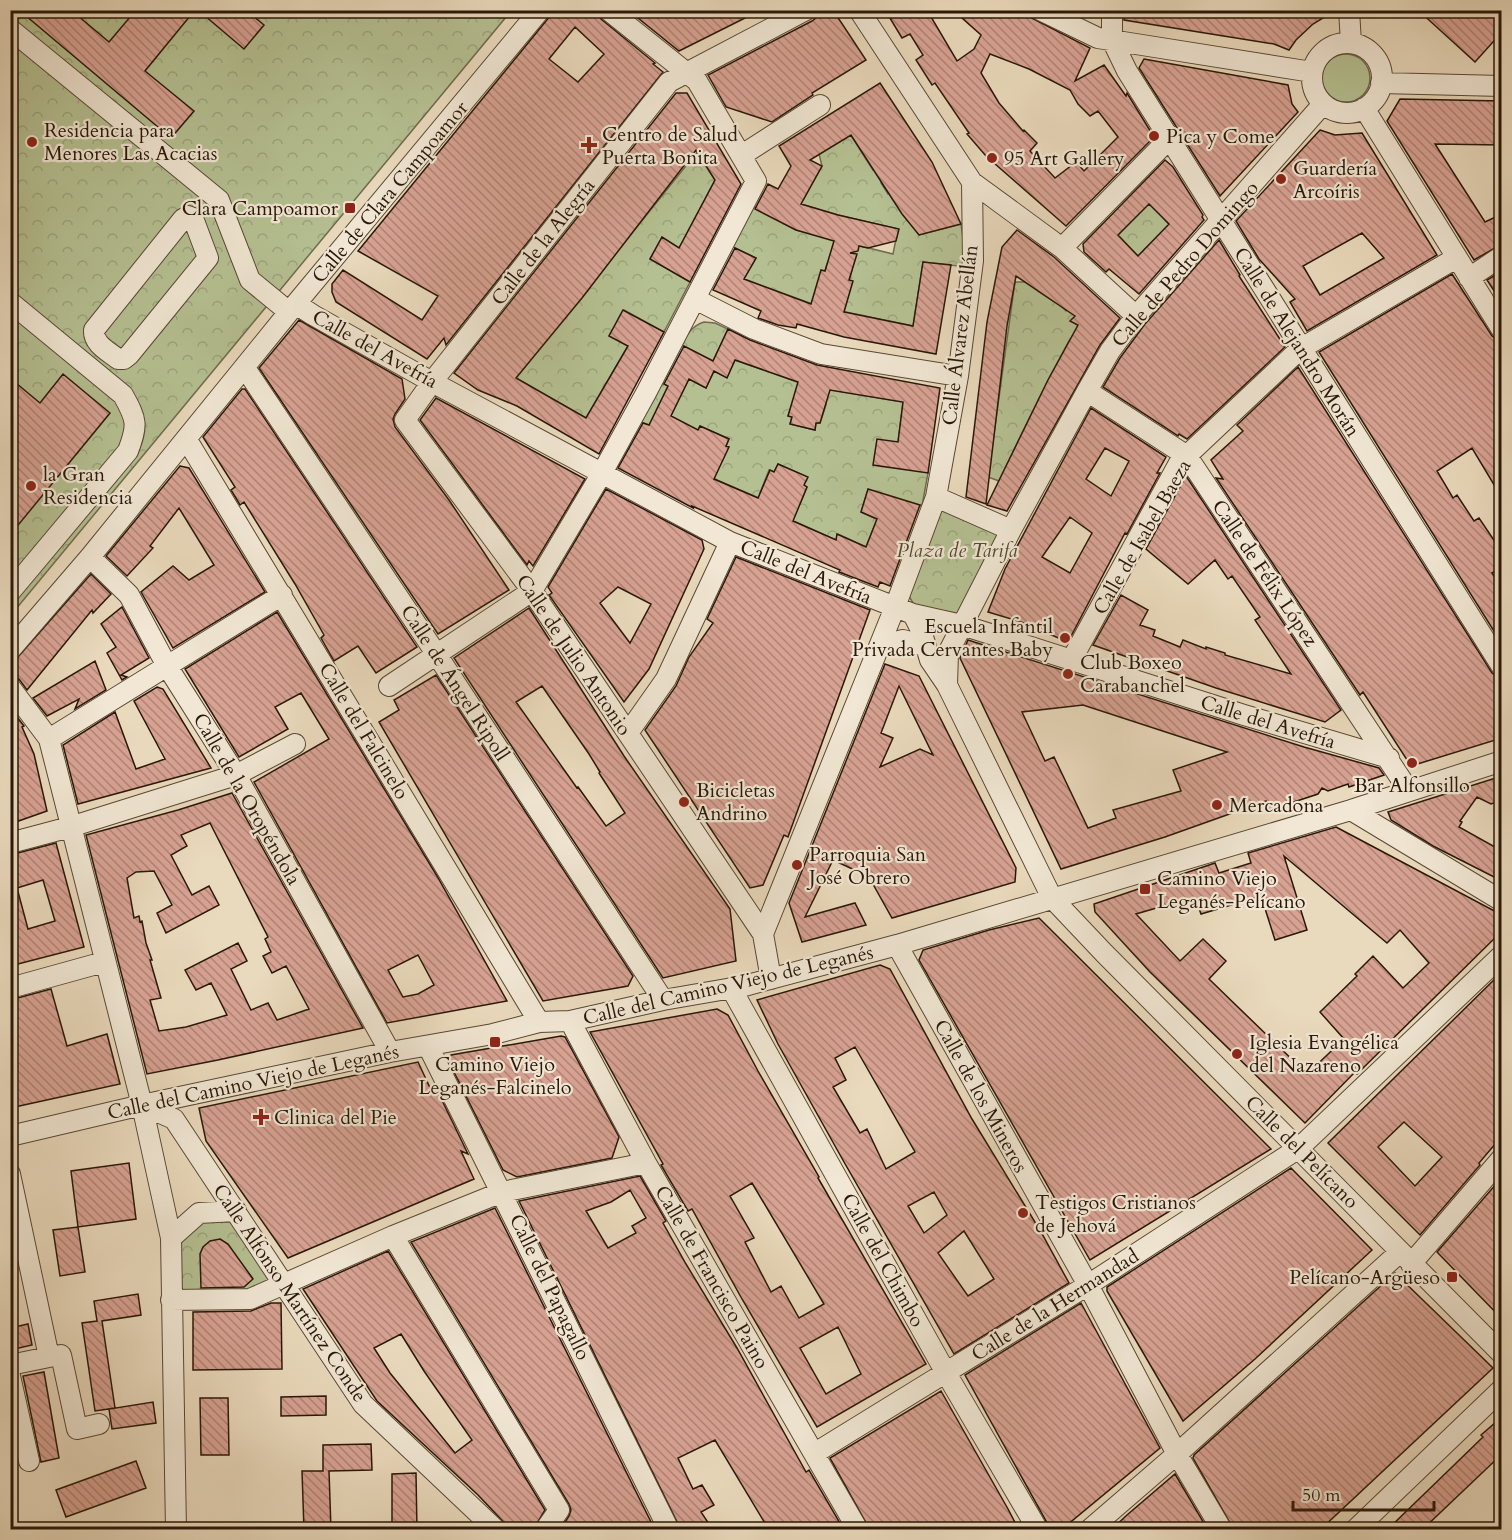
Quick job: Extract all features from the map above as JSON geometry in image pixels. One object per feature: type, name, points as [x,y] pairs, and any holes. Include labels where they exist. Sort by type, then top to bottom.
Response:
[{"type":"street","name":"Calle de Clara Campoamor","points":[[10,650],[187,440],[293,308],[540,10]]},
{"type":"street","points":[[389,686],[532,591],[602,473],[756,180],[697,81],[608,10]]},
{"type":"street","name":"Calle de la Alegría","points":[[432,382],[669,82],[806,10]]},
{"type":"street","points":[[859,10],[972,182],[1062,248],[1136,316]]},
{"type":"street","points":[[1040,10],[1098,38],[1312,72]]},
{"type":"street","name":"Calle de Alejandro Morán","points":[[1112,10],[1112,40],[1127,71],[1502,667]]},
{"type":"street","points":[[1349,10],[1351,43]]},
{"type":"street","name":"Calle del Avefría","points":[[10,29],[219,200],[250,280],[293,308],[313,315],[432,382],[730,542],[904,611],[962,624],[1244,715],[1389,758]]},
{"type":"street","points":[[1351,43],[1361,46],[1375,57],[1381,74],[1381,83],[1375,98],[1364,108],[1346,113],[1330,109],[1323,104],[1314,90],[1312,72],[1317,59],[1329,48],[1351,43]]},
{"type":"street","points":[[1381,83],[1502,86]]},
{"type":"street","name":"Calle de Pedro Domingo","points":[[1011,530],[1110,351],[1136,316],[1323,104]]},
{"type":"street","points":[[742,155],[820,105]]},
{"type":"street","points":[[1364,108],[1502,330]]},
{"type":"street","points":[[1062,248],[1169,139]]},
{"type":"street","name":"Calle Álvarez Abellán","points":[[763,934],[880,646],[904,611],[936,497],[958,376],[973,261],[972,182]]},
{"type":"street","points":[[188,216],[193,218],[208,258],[124,358],[118,359],[96,341],[93,336],[94,330],[183,219],[188,216]]},
{"type":"street","points":[[1469,278],[1502,256]]},
{"type":"street","points":[[208,258],[245,266]]},
{"type":"street","name":"Calle de Isabel Baeza","points":[[1072,659],[1179,463],[1300,349],[1456,258]]},
{"type":"street","points":[[695,299],[754,329],[821,354],[958,376]]},
{"type":"street","points":[[10,302],[123,396],[132,412],[136,431],[128,451],[10,592]]},
{"type":"street","name":"Calle de Ángel Ripoll","points":[[244,368],[437,655],[663,1000]]},
{"type":"street","name":"Calle de Julio Antonio","points":[[432,382],[405,420],[532,591],[763,934]]},
{"type":"street","name":"Calle de Félix López","points":[[1087,391],[1187,456],[1409,791]]},
{"type":"street","name":"Calle del Falcinelo","points":[[187,440],[539,1022]]},
{"type":"street","points":[[936,497],[1011,530],[948,653],[947,685]]},
{"type":"street","points":[[628,733],[666,679],[730,542]]},
{"type":"street","name":"Calle de la Oropéndola","points":[[90,557],[129,595],[167,666],[236,775],[390,1052]]},
{"type":"street","points":[[49,739],[282,595]]},
{"type":"street","name":"Calle del Pelícano","points":[[904,611],[921,630],[930,660],[947,685],[1052,898],[1502,1354]]},
{"type":"street","points":[[880,646],[903,640],[926,646]]},
{"type":"street","points":[[10,687],[49,739],[142,1105],[171,1238],[176,1530]]},
{"type":"street","points":[[10,843],[70,827],[236,775],[295,744]]},
{"type":"street","name":"Calle del Camino Viejo de Leganés","points":[[10,1136],[390,1052],[493,1034],[539,1022],[570,1022],[663,1000],[771,979],[897,945],[1351,810],[1502,761]]},
{"type":"street","points":[[1351,810],[1502,901]]},
{"type":"street","points":[[763,934],[771,979]]},
{"type":"street","name":"Calle de los Mineros","points":[[897,945],[1088,1285],[1177,1455],[1222,1530]]},
{"type":"street","name":"Calle de la Hermandad","points":[[815,1453],[1088,1285],[1299,1148],[1502,955]]},
{"type":"street","points":[[10,988],[104,962]]},
{"type":"street","name":"Calle del Chimbo","points":[[731,988],[946,1373],[1038,1530]]},
{"type":"street","name":"Calle de Francisco Paino","points":[[570,1022],[646,1163],[858,1530]]},
{"type":"street","name":"Calle del Papagallo","points":[[428,1046],[669,1530]]},
{"type":"street","name":"Calle Alfonso Martínez Conde","points":[[142,1105],[174,1119],[363,1404],[496,1530]]},
{"type":"street","points":[[1089,1530],[1405,1258],[1502,1158]]},
{"type":"street","points":[[171,1300],[250,1299],[393,1236],[502,1192],[646,1163]]},
{"type":"street","points":[[10,1174],[49,1357]]},
{"type":"street","points":[[171,1238],[199,1213],[236,1211]]},
{"type":"street","points":[[393,1236],[559,1510],[545,1530]]},
{"type":"street","points":[[10,1365],[61,1354],[77,1429],[99,1424]]},
{"type":"street","points":[[10,1376],[29,1461]]},
{"type":"street","points":[[1355,1530],[1502,1389]]},
{"type":"green space","points":[[11,11],[511,11],[11,615]]},
{"type":"green space","points":[[1341,54],[1351,54],[1363,61],[1370,73],[1370,83],[1363,95],[1351,102],[1341,102],[1326,91],[1322,83],[1322,73],[1333,58]]},
{"type":"green space","points":[[850,134],[873,170],[889,160],[897,173],[881,183],[888,194],[906,182],[899,207],[919,235],[961,224],[967,267],[923,262],[913,326],[841,311],[852,270],[827,264],[815,305],[744,279],[756,258],[725,243],[746,202],[796,230],[893,254],[898,229],[801,204],[822,166],[819,154]]},
{"type":"green space","points":[[697,152],[715,180],[679,248],[662,237],[650,259],[690,282],[664,332],[624,310],[609,336],[628,346],[586,418],[516,378]]},
{"type":"green space","points":[[1152,200],[1175,231],[1153,241],[1138,256],[1117,236]]},
{"type":"green space","points":[[1029,278],[1038,291],[1053,301],[1060,294],[1061,306],[1066,311],[1072,305],[1079,312],[1071,321],[1103,341],[1070,339],[999,481],[988,477],[1015,282],[1025,282]]},
{"type":"green space","points":[[704,322],[715,323],[728,329],[713,361],[681,345],[690,331]]},
{"type":"green space","points":[[735,360],[800,383],[788,416],[792,417],[790,424],[815,430],[816,423],[820,423],[826,405],[826,389],[903,402],[898,442],[928,473],[922,506],[868,490],[861,512],[877,519],[866,547],[838,534],[836,540],[789,519],[800,504],[807,487],[804,485],[807,477],[778,464],[774,472],[769,470],[760,493],[761,499],[710,477],[728,447],[726,446],[729,439],[700,426],[697,432],[641,422],[661,382],[681,394],[689,379],[706,388],[714,371],[727,377]]},
{"type":"green space","name":"Plaza de Tarifa","points":[[937,505],[1005,531],[959,619],[916,608],[907,593]]},
{"type":"green space","points":[[236,1211],[284,1283],[250,1299],[171,1300],[171,1238],[199,1213]]},
{"type":"building","points":[[19,10],[71,10],[109,42],[136,10],[195,10],[145,71],[194,111],[171,138]]},
{"type":"building","points":[[198,10],[246,10],[264,25],[244,49]]},
{"type":"building","points":[[555,10],[596,10],[601,19],[663,72],[446,345],[444,338],[427,359],[336,302],[332,284],[343,270],[422,320],[438,296],[358,251]],"holes":[[[575,27],[604,54],[578,82],[549,59]]]},
{"type":"building","points":[[628,10],[761,10],[679,51]]},
{"type":"building","points":[[826,10],[833,10],[866,60],[812,93],[813,95],[772,122],[726,107],[708,75],[812,21]]},
{"type":"building","points":[[885,10],[927,10],[957,61],[974,49],[981,35],[953,10],[1016,10],[1090,48],[1075,81],[1104,65],[1126,96],[1127,93],[1154,137],[1066,226],[986,156],[967,134],[969,133],[935,83],[932,85],[916,60],[923,55],[910,34],[902,38]],"holes":[[[990,54],[1029,69],[1070,90],[1078,104],[1090,116],[1098,111],[1118,137],[1084,171],[1076,162],[1055,178],[1030,151],[1037,143],[1023,131],[999,103],[981,73]]]},
{"type":"building","points":[[1124,10],[1336,10],[1313,24],[1289,50],[1274,44],[1124,20]]},
{"type":"building","points":[[1418,10],[1502,10],[1502,32],[1475,62]]},
{"type":"building","points":[[1144,59],[1288,85],[1292,104],[1298,112],[1220,196],[1139,68]]},
{"type":"building","points":[[880,83],[932,162],[961,224],[919,235],[902,214],[851,135],[810,160],[822,166],[801,204],[899,229],[896,241],[868,248],[859,246],[858,251],[850,253],[857,254],[849,280],[853,281],[844,312],[913,326],[923,262],[951,265],[936,354],[844,337],[797,324],[796,328],[778,325],[758,318],[761,311],[713,290],[735,248],[756,258],[744,279],[811,304],[821,270],[825,271],[834,241],[796,230],[755,209],[768,184],[778,189],[791,166],[779,146]]},
{"type":"building","points":[[676,93],[687,93],[741,184],[690,282],[650,259],[662,237],[679,248],[715,180],[696,150],[582,298],[516,378],[586,418],[628,346],[609,336],[623,310],[664,332],[599,454],[517,406],[478,390],[454,373]]},
{"type":"building","points":[[1400,99],[1502,101],[1502,145],[1435,144],[1485,222],[1502,214],[1502,244],[1474,260],[1387,121]]},
{"type":"building","points":[[1320,130],[1335,135],[1362,133],[1437,255],[1307,331],[1290,302],[1295,299],[1259,259],[1236,221]],"holes":[[[1362,233],[1384,258],[1320,295],[1303,266]]]},
{"type":"building","points":[[1165,160],[1173,167],[1203,215],[1204,220],[1139,294],[1109,269],[1106,272],[1084,252],[1083,244]],"holes":[[[1149,204],[1169,224],[1138,256],[1118,235]]]},
{"type":"building","points":[[1017,230],[1054,257],[1120,318],[1100,345],[1007,511],[987,505],[1048,380],[1078,325],[1070,321],[1075,316],[1016,276],[1007,326],[986,504],[966,497],[987,322],[1002,247]]},
{"type":"building","points":[[1219,240],[1239,276],[1285,347],[1187,439],[1179,434],[1178,436],[1103,387],[1120,358],[1145,324]]},
{"type":"building","points":[[1502,271],[1502,303],[1487,280]]},
{"type":"building","points":[[1452,274],[1492,336],[1502,342],[1502,498],[1472,448],[1437,471],[1453,498],[1457,495],[1474,521],[1479,518],[1502,552],[1502,567],[1492,573],[1502,588],[1502,644],[1319,352]]},
{"type":"building","points":[[299,320],[402,379],[405,399],[393,419],[395,427],[449,500],[509,590],[438,634],[259,368]]},
{"type":"building","points":[[728,329],[750,340],[817,365],[940,388],[928,473],[873,465],[877,439],[898,442],[903,402],[830,390],[820,423],[816,423],[815,430],[790,424],[792,417],[788,416],[798,382],[735,360],[727,378],[714,371],[706,388],[689,379],[671,416],[698,430],[700,426],[729,439],[726,446],[729,447],[714,479],[758,498],[770,470],[774,472],[778,464],[808,477],[804,485],[807,487],[793,521],[836,540],[837,534],[866,547],[877,519],[861,512],[868,489],[920,505],[890,586],[880,582],[878,587],[839,572],[840,570],[692,506],[693,508],[618,468],[643,423],[649,425],[668,386],[664,384],[684,346],[713,361]]},
{"type":"building","points":[[1298,367],[1492,673],[1502,679],[1502,738],[1411,766],[1363,692],[1360,695],[1216,478],[1223,479],[1211,460],[1243,431],[1237,425]]},
{"type":"building","name":"la Gran Residencia","points":[[63,374],[110,413],[10,535],[10,436],[17,429],[10,423],[10,378],[40,403]]},
{"type":"building","points":[[242,389],[245,389],[417,647],[376,673],[358,646],[334,661],[321,638],[324,635],[295,584],[244,502],[240,505],[231,490],[235,487],[203,437]]},
{"type":"building","points":[[436,398],[585,479],[533,566],[529,561],[527,565],[420,420]]},
{"type":"building","points":[[1091,408],[1166,457],[1157,473],[1160,473],[1127,534],[1125,533],[1068,642],[1021,622],[988,612],[1005,569]],"holes":[[[1105,448],[1129,461],[1111,496],[1086,479]],[[1070,517],[1092,533],[1070,573],[1042,557]]]},
{"type":"building","points":[[180,466],[189,468],[265,592],[173,648],[141,592],[173,566],[189,580],[214,565],[179,508],[150,546],[153,548],[127,576],[106,556]]},
{"type":"building","points":[[1186,476],[1341,710],[1325,722],[1216,688],[1093,645],[1121,595],[1148,610],[1140,625],[1155,630],[1153,636],[1180,647],[1183,640],[1291,674],[1255,620],[1260,617],[1232,576],[1228,579],[1215,560],[1188,584],[1146,549]]},
{"type":"building","points":[[606,489],[702,540],[704,549],[649,669],[624,702],[549,595],[552,593],[548,587]],"holes":[[[618,587],[651,604],[630,643],[600,603]]]},
{"type":"building","points":[[736,557],[870,610],[788,837],[784,835],[763,885],[750,888],[645,730],[676,686],[689,657],[713,623],[707,619]]},
{"type":"building","points":[[91,574],[111,594],[93,613],[92,610],[27,690],[19,679],[10,675],[10,666]]},
{"type":"building","points":[[122,607],[149,658],[121,675],[127,677],[122,680],[107,653],[116,647],[101,624]]},
{"type":"building","points":[[529,608],[624,756],[730,909],[736,961],[663,978],[454,658]],"holes":[[[542,686],[589,754],[625,813],[606,826],[516,702]]]},
{"type":"building","points":[[277,612],[437,876],[507,1001],[387,1023],[254,782],[329,739],[301,693],[275,707],[288,729],[239,757],[185,669]],"holes":[[[418,955],[434,985],[418,994],[403,997],[388,970]]]},
{"type":"building","points":[[968,640],[1304,747],[1379,768],[1384,775],[1349,787],[1348,784],[1328,791],[1322,788],[1318,794],[1269,810],[1266,801],[1165,837],[1061,869],[960,658]],"holes":[[[1083,705],[1227,752],[1173,770],[1181,791],[1113,810],[1116,818],[1088,828],[1054,757],[1045,761],[1022,712]]]},
{"type":"building","points":[[95,661],[106,690],[75,709],[79,699],[47,716],[33,698]]},
{"type":"building","points":[[885,664],[919,676],[1016,868],[1015,882],[892,918],[874,886],[883,883],[833,860],[805,917],[855,903],[866,925],[802,942],[789,903]],"holes":[[[899,686],[933,755],[920,749],[880,767],[893,738],[881,733]]]},
{"type":"building","points":[[436,675],[633,976],[628,986],[543,1001],[379,722],[399,710],[394,700]]},
{"type":"building","points":[[157,687],[163,689],[211,768],[78,804],[63,745],[115,712],[136,769],[165,759],[134,701]]},
{"type":"building","points":[[10,708],[24,726],[22,727],[34,754],[47,811],[13,823],[17,829],[10,830]]},
{"type":"building","points":[[1502,776],[1502,800],[1491,804],[1477,797],[1460,821],[1462,822],[1459,827],[1502,851],[1502,881],[1433,846],[1391,820],[1388,812]]},
{"type":"building","points":[[232,793],[363,1028],[147,1074],[86,835]],"holes":[[[210,823],[268,937],[265,939],[271,952],[263,956],[272,973],[286,966],[309,1009],[277,1020],[268,1003],[251,1010],[231,969],[247,961],[238,943],[185,970],[196,990],[211,983],[227,1015],[186,1027],[159,1031],[150,1000],[161,998],[142,921],[140,922],[139,916],[134,918],[127,878],[136,872],[154,871],[172,905],[157,913],[166,933],[219,905],[209,886],[192,895],[171,855],[187,846],[181,835]]]},
{"type":"building","points":[[1336,827],[1502,915],[1502,931],[1305,1123],[1150,972],[1095,912],[1094,904],[1215,863],[1219,873],[1251,863],[1248,853]],"holes":[[[1284,856],[1387,943],[1400,930],[1429,963],[1403,988],[1373,956],[1355,974],[1357,976],[1320,1012],[1344,1039],[1307,1074],[1209,979],[1226,961],[1203,939],[1180,961],[1136,914],[1177,902],[1180,905],[1196,900],[1201,914],[1261,896],[1275,940],[1307,930]]]},
{"type":"building","points":[[56,843],[84,947],[10,966],[10,855]],"holes":[[[43,880],[55,921],[28,929],[17,888]]]},
{"type":"building","points":[[1039,918],[1271,1149],[1090,1260],[919,960],[923,950]]},
{"type":"building","points":[[880,965],[890,969],[972,1119],[1041,1232],[1069,1283],[954,1354],[778,1044],[757,1000]],"holes":[[[855,1047],[915,1152],[886,1169],[867,1129],[860,1133],[833,1087],[846,1080],[835,1058]],[[934,1192],[947,1215],[924,1233],[908,1206]],[[964,1231],[994,1279],[968,1296],[938,1253]]]},
{"type":"building","points":[[1502,972],[1502,1136],[1420,1235],[1328,1143]],"holes":[[[1404,1122],[1442,1157],[1415,1186],[1378,1147]]]},
{"type":"building","points":[[51,989],[67,1046],[107,1034],[120,1084],[10,1108],[10,1000]]},
{"type":"building","points":[[717,1009],[728,1015],[818,1178],[926,1364],[817,1427],[692,1209],[688,1211],[661,1165],[663,1164],[590,1032]],"holes":[[[752,1183],[824,1304],[799,1318],[781,1286],[771,1292],[745,1242],[754,1238],[730,1196]],[[838,1327],[861,1374],[826,1394],[800,1348]]]},
{"type":"building","points":[[565,1037],[619,1137],[612,1158],[517,1177],[503,1170],[448,1060],[451,1055]]},
{"type":"building","points":[[418,1062],[433,1094],[436,1088],[468,1154],[461,1151],[474,1179],[288,1258],[206,1141],[199,1108]]},
{"type":"building","points":[[129,1163],[136,1219],[78,1227],[71,1171]]},
{"type":"building","points":[[1291,1168],[1372,1250],[1255,1359],[1183,1421],[1107,1291],[1107,1287]]},
{"type":"building","points":[[640,1176],[666,1221],[663,1223],[686,1264],[737,1348],[806,1472],[809,1470],[844,1530],[769,1530],[715,1440],[678,1458],[693,1489],[702,1485],[714,1505],[701,1512],[713,1530],[681,1530],[519,1201]],"holes":[[[630,1190],[646,1218],[632,1226],[636,1233],[608,1248],[586,1211],[611,1202]]]},
{"type":"building","points":[[1497,1183],[1502,1188],[1502,1319],[1437,1252]]},
{"type":"building","points":[[495,1208],[655,1530],[560,1530],[569,1516],[571,1510],[569,1504],[411,1242]]},
{"type":"building","points":[[78,1227],[85,1272],[60,1276],[53,1230]]},
{"type":"building","points":[[220,1239],[228,1244],[253,1279],[244,1287],[201,1288],[200,1254],[203,1247],[210,1241]]},
{"type":"building","points":[[388,1251],[545,1510],[533,1530],[511,1530],[478,1495],[377,1401],[303,1289]],"holes":[[[401,1334],[472,1440],[455,1453],[390,1373],[374,1348]]]},
{"type":"building","points":[[1395,1273],[1493,1368],[1320,1530],[1234,1530],[1193,1458],[1194,1455]]},
{"type":"building","points":[[138,1294],[141,1315],[102,1321],[115,1408],[95,1411],[82,1323],[97,1321],[94,1301]]},
{"type":"building","points":[[271,1303],[281,1303],[282,1369],[193,1370],[193,1312],[251,1311]]},
{"type":"building","points":[[1081,1303],[1160,1448],[1061,1530],[1051,1530],[965,1375]]},
{"type":"building","points":[[28,1324],[32,1345],[10,1350],[10,1328]]},
{"type":"building","points":[[44,1372],[59,1458],[41,1462],[23,1376]]},
{"type":"building","points":[[941,1391],[1019,1530],[870,1530],[830,1458]]},
{"type":"building","points":[[326,1396],[326,1415],[281,1416],[281,1397]]},
{"type":"building","points":[[200,1398],[228,1398],[229,1455],[201,1455]]},
{"type":"building","points":[[153,1402],[156,1423],[112,1429],[109,1409]]},
{"type":"building","points":[[1502,1417],[1502,1454],[1422,1530],[1387,1530],[1483,1437],[1481,1435]]},
{"type":"building","points":[[371,1444],[372,1470],[329,1471],[331,1530],[304,1530],[302,1471],[323,1471],[323,1445]]},
{"type":"building","points":[[136,1461],[146,1488],[66,1517],[56,1490]]},
{"type":"building","points":[[416,1473],[417,1530],[392,1530],[392,1474]]},
{"type":"building","points":[[1175,1474],[1208,1530],[1111,1530],[1127,1515]]},
{"type":"place","name":"Pica y Come","points":[[1154,136]]},
{"type":"place","name":"Residencia para Menores Las Acacias","points":[[32,142]]},
{"type":"place","name":"Centro de Salud Puerta Bonita","points":[[589,145]]},
{"type":"place","name":"95 Art Gallery","points":[[992,158]]},
{"type":"place","name":"Guardería Arcoíris","points":[[1281,179]]},
{"type":"place","name":"Clara Campoamor","points":[[350,208]]},
{"type":"place","name":"la Gran Residencia","points":[[31,486]]},
{"type":"place","name":"Escuela Infantil Privada Cervantes Baby","points":[[1065,638]]},
{"type":"place","name":"Club Boxeo Carabanchel","points":[[1068,674]]},
{"type":"place","name":"Bar Alfonsillo","points":[[1412,763]]},
{"type":"place","name":"Bicicletas Andrino","points":[[684,802]]},
{"type":"place","name":"Mercadona","points":[[1217,805]]},
{"type":"place","name":"Parroquia San José Obrero","points":[[797,865]]},
{"type":"place","name":"Camino Viejo Leganés-Pelícano","points":[[1145,889]]},
{"type":"place","name":"Camino Viejo Leganés-Falcinelo","points":[[495,1042]]},
{"type":"place","name":"Iglesia Evangélica del Nazareno","points":[[1237,1054]]},
{"type":"place","name":"Clinica del Pie","points":[[261,1117]]},
{"type":"place","name":"Testigos Cristianos de Jehová","points":[[1023,1213]]},
{"type":"place","name":"Pelícano-Argüeso","points":[[1452,1277]]}]
